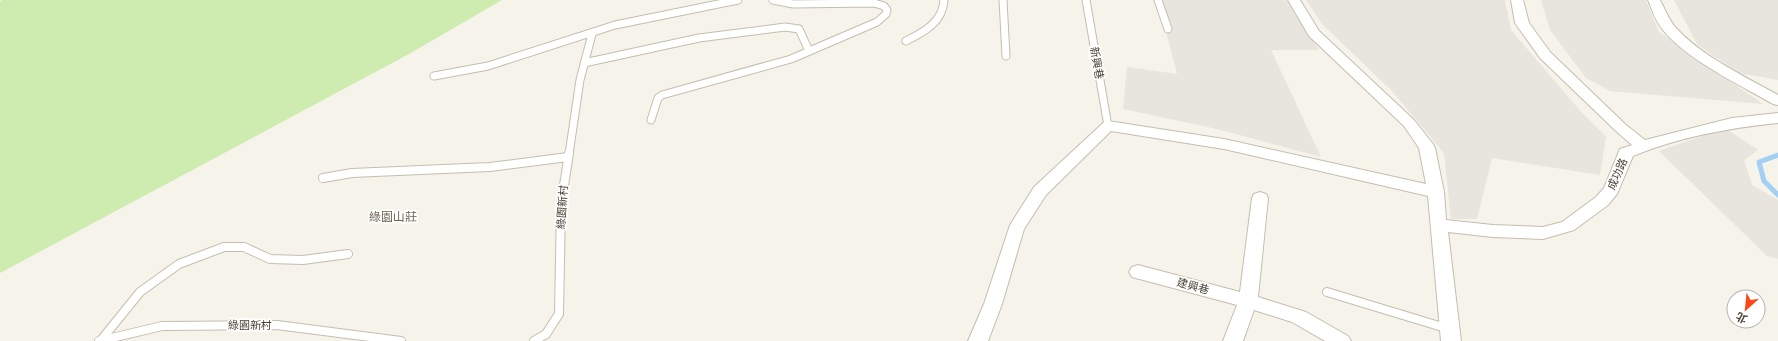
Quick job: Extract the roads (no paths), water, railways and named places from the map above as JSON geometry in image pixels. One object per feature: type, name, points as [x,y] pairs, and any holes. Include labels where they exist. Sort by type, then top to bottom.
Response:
[{"type":"street","points":[[1294,0],[1314,33],[1409,123],[1427,148],[1436,192],[1451,336]]},
{"type":"street","points":[[1517,0],[1522,23],[1545,55],[1621,128],[1643,146]]},
{"type":"street","points":[[1654,0],[1668,28],[1687,46],[1727,72],[1778,101]]},
{"type":"street","name":"成功路","points":[[1439,225],[1493,231],[1544,234],[1568,226],[1602,201],[1611,190],[1626,153],[1643,146],[1732,123],[1778,118]]},
{"type":"street","points":[[978,341],[993,304],[1016,229],[1040,191],[1108,126],[1224,144],[1436,192]]},
{"type":"street","points":[[1234,341],[1248,301],[1260,198]]},
{"type":"street","name":"建興巷","points":[[1138,272],[1248,301],[1299,317],[1341,341]]},
{"type":"lane","points":[[434,76],[488,66],[543,47],[592,34],[615,25],[738,0]]},
{"type":"lane","points":[[651,120],[658,98],[662,94],[791,59],[877,22],[886,14],[888,10],[884,6],[874,3],[792,4],[773,0]]},
{"type":"lane","points":[[906,41],[934,25],[944,5],[944,0]]},
{"type":"lane","points":[[1003,0],[1006,56]]},
{"type":"lane","name":"新興巷","points":[[1086,0],[1108,126]]},
{"type":"lane","points":[[1158,0],[1168,29]]},
{"type":"lane","points":[[584,64],[699,38],[785,27],[799,29],[809,51]]},
{"type":"lane","name":"綠園新村","points":[[534,341],[546,334],[559,314],[561,205],[580,80],[592,34]]},
{"type":"lane","points":[[323,178],[352,173],[490,167],[568,157]]},
{"type":"lane","points":[[100,340],[140,292],[179,264],[224,247],[244,247],[270,259],[303,260],[348,254]]},
{"type":"lane","points":[[1327,292],[1451,336]]},
{"type":"lane","name":"綠園新村","points":[[100,340],[162,326],[277,325],[401,341]]},
{"type":"waterway","points":[[1778,155],[1759,162],[1764,181],[1778,195]]},
{"type":"district","name":"綠園山莊","points":[[393,217]]}]
